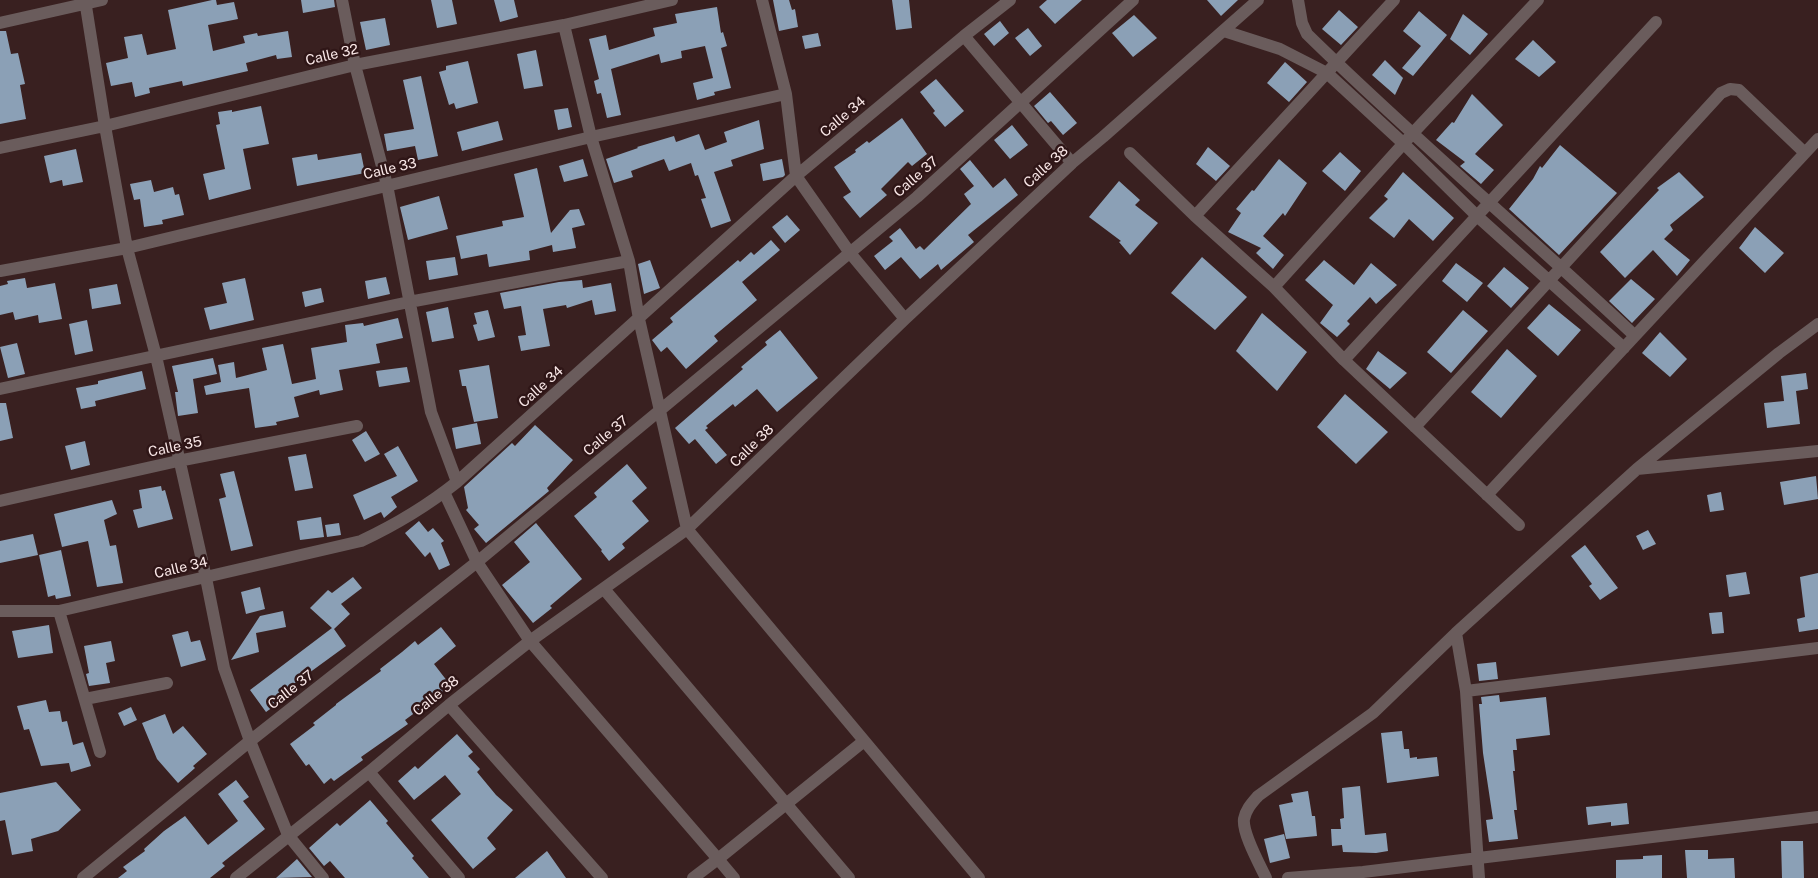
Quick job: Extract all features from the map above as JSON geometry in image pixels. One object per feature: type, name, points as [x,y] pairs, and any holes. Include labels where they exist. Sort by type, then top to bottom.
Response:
[{"type":"street","points":[[0,23],[86,2],[102,0]]},
{"type":"street","points":[[342,0],[355,65],[387,185],[431,412],[457,482]]},
{"type":"street","name":"Calle 32","points":[[0,148],[105,126],[355,65],[564,25],[672,0]]},
{"type":"street","points":[[762,0],[786,94],[796,176],[850,253],[906,319]]},
{"type":"street","points":[[992,0],[1007,2]]},
{"type":"street","name":"Calle 37","points":[[83,878],[250,741],[477,562],[917,197],[1133,0]]},
{"type":"street","name":"Calle 38","points":[[236,878],[369,772],[448,705],[530,641],[687,529],[1072,163],[1258,0]]},
{"type":"street","points":[[1298,0],[1306,34],[1635,336]]},
{"type":"street","points":[[1195,216],[1394,0]]},
{"type":"street","points":[[1274,287],[1413,133],[1538,0]]},
{"type":"street","points":[[86,2],[105,126],[127,248],[156,356],[178,461],[206,578],[224,668],[250,741],[288,835],[323,878]]},
{"type":"street","name":"Calle 34","points":[[0,611],[59,611],[361,541],[392,526],[457,482],[796,176],[1007,2]]},
{"type":"street","points":[[1344,360],[1656,22]]},
{"type":"street","points":[[564,25],[591,136],[629,260],[639,318],[687,529],[979,878]]},
{"type":"street","points":[[1224,31],[1280,49],[1326,73],[1404,144],[1477,216],[1624,348]]},
{"type":"street","points":[[964,36],[1072,163]]},
{"type":"street","points":[[1415,427],[1721,94],[1730,90],[1739,90],[1805,153]]},
{"type":"street","name":"Calle 33","points":[[0,271],[127,248],[591,136],[786,94]]},
{"type":"street","points":[[1486,495],[1818,139]]},
{"type":"street","points":[[1130,154],[1274,287],[1344,360],[1518,525]]},
{"type":"street","points":[[0,389],[409,302],[629,260]]},
{"type":"street","points":[[1266,878],[1247,833],[1244,821],[1248,806],[1258,796],[1373,713],[1456,633],[1637,469],[1779,353],[1818,324]]},
{"type":"street","name":"Calle 35","points":[[0,501],[178,461],[357,426]]},
{"type":"street","points":[[1637,469],[1818,451]]},
{"type":"street","points":[[444,492],[477,562],[530,641],[734,878]]},
{"type":"street","points":[[604,589],[849,878]]},
{"type":"street","points":[[59,611],[100,752]]},
{"type":"street","points":[[1456,633],[1466,691],[1480,878]]},
{"type":"street","points":[[1466,691],[1818,648]]},
{"type":"street","points":[[85,699],[167,683]]},
{"type":"street","points":[[448,705],[602,878]]},
{"type":"street","points":[[693,878],[864,741]]},
{"type":"street","points":[[369,772],[459,878]]},
{"type":"street","points":[[1288,878],[1363,872],[1818,817]]},
{"type":"building","points":[[216,0],[217,5],[234,2],[238,19],[208,25],[213,51],[245,43],[243,36],[257,33],[258,36],[288,31],[292,57],[277,59],[276,55],[246,63],[248,71],[183,86],[182,81],[149,88],[150,93],[135,97],[132,82],[111,86],[106,63],[128,58],[124,37],[142,34],[147,55],[176,49],[168,10]]},
{"type":"building","points":[[301,0],[334,0],[335,7],[303,13]]},
{"type":"building","points":[[431,0],[452,0],[457,24],[437,28]]},
{"type":"building","points":[[494,0],[514,0],[518,17],[500,22]]},
{"type":"building","points":[[773,0],[789,0],[792,10],[795,9],[798,27],[779,31]]},
{"type":"building","points":[[892,0],[909,0],[912,28],[896,30]]},
{"type":"building","points":[[1047,0],[1082,0],[1055,24],[1039,7]]},
{"type":"building","points":[[1207,0],[1238,0],[1221,16]]},
{"type":"building","points":[[717,7],[721,33],[723,32],[727,46],[721,48],[731,88],[714,92],[715,95],[697,100],[693,83],[713,78],[705,46],[681,51],[682,58],[661,63],[659,54],[611,69],[621,115],[607,118],[601,93],[597,94],[594,81],[599,79],[589,39],[606,35],[609,50],[655,36],[653,28],[677,23],[675,14]]},
{"type":"building","points":[[1339,10],[1358,27],[1341,45],[1322,29]]},
{"type":"building","points":[[1419,11],[1447,35],[1413,76],[1402,68],[1421,46],[1403,31]]},
{"type":"building","points":[[1463,14],[1488,34],[1470,55],[1450,39]]},
{"type":"building","points":[[1134,15],[1157,38],[1133,57],[1112,33]]},
{"type":"building","points":[[385,18],[390,45],[366,50],[360,22]]},
{"type":"building","points":[[1000,21],[1009,33],[994,46],[984,34]]},
{"type":"building","points":[[1028,28],[1042,46],[1030,56],[1015,38]]},
{"type":"building","points":[[0,31],[6,31],[11,54],[18,53],[25,84],[20,85],[26,119],[0,124]]},
{"type":"building","points":[[818,33],[821,46],[805,49],[802,36]]},
{"type":"building","points":[[1533,40],[1556,62],[1539,77],[1515,59]]},
{"type":"building","points":[[536,50],[543,86],[524,89],[517,54]]},
{"type":"building","points":[[1385,60],[1403,78],[1395,95],[1372,75]]},
{"type":"building","points":[[468,61],[478,103],[456,109],[454,103],[449,105],[439,72],[446,70],[446,66]]},
{"type":"building","points":[[1285,62],[1307,82],[1289,102],[1267,83]]},
{"type":"building","points":[[421,76],[438,156],[418,160],[415,146],[387,151],[384,134],[414,129],[403,80]]},
{"type":"building","points":[[936,79],[964,111],[945,127],[933,113],[935,111],[920,92]]},
{"type":"building","points":[[1050,92],[1077,123],[1063,135],[1051,121],[1048,123],[1034,106]]},
{"type":"building","points":[[1472,94],[1503,125],[1475,154],[1494,170],[1481,184],[1460,166],[1465,162],[1436,140],[1452,122],[1454,123]]},
{"type":"building","points":[[261,106],[269,144],[243,149],[251,189],[209,200],[203,174],[225,169],[216,125],[220,124],[218,112],[232,110],[232,112]]},
{"type":"building","points":[[568,108],[572,127],[558,130],[554,110]]},
{"type":"building","points":[[902,118],[927,154],[912,166],[908,162],[881,189],[887,195],[860,218],[843,197],[851,192],[834,167],[856,152],[855,150],[867,141],[869,143]]},
{"type":"building","points":[[759,120],[764,149],[731,160],[733,166],[714,172],[731,221],[711,228],[701,199],[706,198],[698,175],[695,176],[691,163],[669,171],[664,159],[631,171],[633,177],[614,183],[606,159],[674,136],[676,142],[699,134],[705,150],[727,142],[724,132]]},
{"type":"building","points":[[498,121],[503,140],[462,151],[457,132]]},
{"type":"building","points":[[1012,125],[1028,145],[1010,159],[994,140]]},
{"type":"building","points":[[1560,145],[1617,193],[1559,255],[1509,209],[1533,179],[1540,166],[1542,168]]},
{"type":"building","points":[[1208,147],[1230,166],[1216,181],[1196,164]]},
{"type":"building","points":[[76,149],[83,182],[63,186],[62,180],[50,183],[44,156]]},
{"type":"building","points":[[1340,152],[1361,171],[1345,191],[1322,171]]},
{"type":"building","points":[[361,153],[365,173],[297,186],[292,158],[317,154],[318,160]]},
{"type":"building","points":[[583,159],[588,176],[564,182],[559,166]]},
{"type":"building","points":[[782,159],[785,175],[763,181],[760,164]]},
{"type":"building","points":[[1279,159],[1307,183],[1285,216],[1283,213],[1263,236],[1284,255],[1273,269],[1256,253],[1261,248],[1228,232],[1241,213],[1236,209],[1252,190],[1254,191]]},
{"type":"building","points":[[970,160],[993,188],[1005,178],[1018,195],[968,235],[974,242],[941,270],[938,264],[920,279],[901,257],[885,270],[874,256],[893,241],[889,237],[900,228],[916,249],[920,246],[924,250],[971,204],[964,194],[974,186],[960,169]]},
{"type":"building","points":[[537,168],[551,233],[570,210],[579,209],[585,225],[572,228],[576,248],[553,252],[552,245],[529,251],[530,260],[489,267],[487,254],[461,259],[456,236],[503,226],[502,221],[524,217],[514,174]]},
{"type":"building","points":[[1403,172],[1454,218],[1433,241],[1409,219],[1394,238],[1369,218],[1388,199],[1384,196]]},
{"type":"building","points":[[1679,172],[1704,197],[1670,225],[1673,230],[1664,239],[1690,260],[1677,276],[1653,250],[1625,278],[1600,252],[1659,190],[1657,188]]},
{"type":"building","points":[[151,180],[154,192],[173,187],[175,195],[179,194],[184,215],[162,220],[163,224],[144,227],[140,199],[134,200],[130,184]]},
{"type":"building","points":[[1119,181],[1140,200],[1135,205],[1158,223],[1130,255],[1119,242],[1121,241],[1089,217]]},
{"type":"building","points":[[439,196],[448,229],[408,240],[400,207]]},
{"type":"building","points":[[787,215],[800,230],[785,243],[772,227]]},
{"type":"building","points":[[1755,227],[1784,253],[1765,273],[1739,248]]},
{"type":"building","points":[[771,240],[780,250],[742,282],[757,300],[714,336],[718,341],[686,369],[667,347],[661,352],[652,340],[673,322],[670,318],[738,260],[740,262],[751,252],[754,255]]},
{"type":"building","points":[[455,257],[458,275],[429,280],[426,261]]},
{"type":"building","points":[[1202,257],[1247,297],[1215,330],[1171,293]]},
{"type":"building","points":[[650,260],[660,288],[644,294],[638,264]]},
{"type":"building","points":[[1324,260],[1354,285],[1371,263],[1397,285],[1376,304],[1370,297],[1347,321],[1350,324],[1337,337],[1320,323],[1333,305],[1305,280]]},
{"type":"building","points":[[1456,263],[1483,283],[1467,302],[1442,281]]},
{"type":"building","points":[[1504,267],[1529,288],[1511,308],[1487,286]]},
{"type":"building","points":[[386,277],[390,294],[368,299],[365,281]]},
{"type":"building","points":[[25,278],[27,288],[55,283],[62,319],[39,323],[38,315],[15,320],[13,312],[0,315],[0,286],[8,284],[7,281]]},
{"type":"building","points":[[245,278],[254,320],[210,330],[204,308],[227,303],[222,283]]},
{"type":"building","points":[[1631,279],[1655,299],[1632,323],[1609,301]]},
{"type":"building","points":[[582,280],[583,288],[611,283],[616,311],[595,315],[592,300],[567,308],[566,305],[543,309],[550,346],[521,351],[518,336],[526,335],[521,306],[504,309],[500,293],[559,282]]},
{"type":"building","points":[[117,284],[121,304],[92,309],[89,289]]},
{"type":"building","points":[[321,288],[324,302],[305,307],[302,292]]},
{"type":"building","points":[[1549,304],[1581,330],[1558,356],[1527,328]]},
{"type":"building","points":[[448,307],[454,338],[432,342],[426,312]]},
{"type":"building","points":[[488,310],[495,337],[478,341],[473,325],[477,324],[474,313]]},
{"type":"building","points":[[1463,310],[1488,331],[1451,373],[1427,352]]},
{"type":"building","points":[[1262,313],[1307,352],[1277,391],[1236,351]]},
{"type":"building","points":[[398,318],[403,338],[376,344],[380,363],[339,370],[343,390],[320,395],[319,390],[294,397],[299,417],[276,422],[277,425],[255,428],[249,388],[206,395],[204,386],[221,382],[218,365],[234,362],[236,378],[267,370],[262,348],[283,344],[292,384],[316,379],[311,348],[347,342],[345,325],[363,323],[364,326]]},
{"type":"building","points":[[87,320],[93,351],[75,355],[69,324]]},
{"type":"building","points":[[780,330],[818,378],[777,412],[757,389],[735,407],[733,404],[706,426],[708,428],[705,430],[727,455],[716,464],[695,439],[689,444],[675,428],[743,369],[741,367],[767,345],[765,342]]},
{"type":"building","points":[[1660,332],[1687,359],[1670,377],[1642,353]]},
{"type":"building","points":[[17,343],[25,374],[8,378],[0,347]]},
{"type":"building","points":[[1507,349],[1537,376],[1501,418],[1471,392]]},
{"type":"building","points":[[1378,351],[1407,373],[1390,389],[1366,369]]},
{"type":"building","points":[[213,358],[217,374],[193,379],[198,413],[178,416],[175,392],[178,392],[172,366]]},
{"type":"building","points":[[489,365],[498,418],[474,422],[466,386],[462,386],[459,370]]},
{"type":"building","points":[[407,367],[410,382],[379,387],[376,371]]},
{"type":"building","points":[[142,371],[146,389],[95,401],[96,406],[81,409],[76,388],[98,384],[98,381]]},
{"type":"building","points":[[1806,373],[1808,389],[1796,391],[1800,424],[1767,428],[1764,403],[1784,401],[1781,376]]},
{"type":"building","points":[[1345,394],[1388,432],[1356,464],[1317,427]]},
{"type":"building","points":[[0,403],[6,403],[13,438],[0,441]]},
{"type":"building","points":[[477,423],[481,444],[456,449],[452,428]]},
{"type":"building","points":[[535,425],[573,460],[547,488],[549,491],[486,543],[474,529],[479,525],[466,510],[468,508],[464,487],[512,443],[515,446]]},
{"type":"building","points":[[366,431],[380,454],[365,462],[352,440]]},
{"type":"building","points":[[85,441],[90,465],[71,470],[65,446]]},
{"type":"building","points":[[398,446],[418,481],[391,497],[397,507],[384,518],[381,512],[364,520],[353,495],[397,476],[384,454]]},
{"type":"building","points":[[306,454],[313,488],[295,491],[288,457]]},
{"type":"building","points":[[627,464],[647,488],[632,501],[649,521],[622,544],[625,548],[609,561],[574,516],[597,497],[594,493]]},
{"type":"building","points":[[234,471],[253,546],[231,551],[219,499],[226,497],[220,474]]},
{"type":"building","points":[[1816,476],[1818,499],[1784,505],[1780,482]]},
{"type":"building","points":[[161,486],[162,491],[165,490],[173,519],[138,528],[133,510],[142,508],[139,490]]},
{"type":"building","points":[[1721,492],[1724,510],[1710,512],[1707,495]]},
{"type":"building","points":[[112,500],[117,514],[104,520],[110,546],[116,545],[123,583],[97,587],[88,541],[62,547],[54,514]]},
{"type":"building","points":[[321,517],[324,537],[300,540],[297,521]]},
{"type":"building","points":[[419,521],[428,532],[433,528],[444,541],[441,543],[450,565],[439,570],[430,552],[425,557],[405,533]]},
{"type":"building","points":[[339,523],[341,535],[327,537],[325,525]]},
{"type":"building","points":[[536,523],[582,579],[550,606],[552,608],[533,623],[502,585],[530,562],[514,542]]},
{"type":"building","points":[[1648,530],[1656,544],[1643,550],[1636,536]]},
{"type":"building","points":[[33,534],[38,555],[0,563],[0,541]]},
{"type":"building","points":[[1585,545],[1618,588],[1600,600],[1589,586],[1592,584],[1571,556]]},
{"type":"building","points":[[61,550],[71,596],[56,599],[55,595],[48,597],[39,555]]},
{"type":"building","points":[[1746,572],[1750,594],[1729,597],[1726,575]]},
{"type":"building","points":[[1818,573],[1818,629],[1799,632],[1797,619],[1805,617],[1800,577]]},
{"type":"building","points":[[353,577],[362,588],[341,604],[350,614],[334,629],[346,646],[276,697],[280,702],[266,712],[250,690],[332,628],[310,608],[328,590],[332,593]]},
{"type":"building","points":[[260,587],[265,609],[246,614],[241,592]]},
{"type":"building","points":[[283,611],[286,627],[256,633],[259,652],[231,660],[260,616]]},
{"type":"building","points":[[1722,612],[1724,633],[1712,634],[1709,613]]},
{"type":"building","points":[[49,625],[53,653],[18,658],[12,631]]},
{"type":"building","points":[[441,627],[456,646],[434,664],[451,686],[405,720],[408,724],[361,757],[363,760],[334,781],[331,778],[324,784],[309,764],[306,766],[290,744],[315,725],[313,723],[336,704],[381,671],[380,669],[415,641],[418,645]]},
{"type":"building","points":[[188,631],[191,642],[200,640],[206,660],[181,667],[172,635]]},
{"type":"building","points":[[111,641],[115,661],[106,663],[110,683],[89,686],[86,674],[89,673],[84,646]]},
{"type":"building","points":[[1496,662],[1498,679],[1479,681],[1477,664]]},
{"type":"building","points":[[1499,695],[1500,702],[1546,697],[1550,735],[1516,739],[1517,750],[1513,750],[1515,771],[1513,771],[1517,810],[1514,810],[1518,839],[1489,842],[1486,820],[1493,819],[1483,753],[1479,704],[1482,704],[1481,697]]},
{"type":"building","points":[[46,700],[49,712],[60,711],[62,722],[67,721],[73,745],[83,742],[91,766],[71,772],[69,763],[41,766],[29,729],[24,730],[17,706]]},
{"type":"building","points":[[131,707],[137,720],[124,726],[118,713]]},
{"type":"building","points":[[165,714],[173,734],[183,726],[207,754],[178,783],[157,759],[142,723]]},
{"type":"building","points":[[1402,731],[1404,749],[1409,749],[1410,758],[1437,757],[1439,776],[1387,783],[1381,733]]},
{"type":"building","points":[[457,734],[473,752],[468,756],[480,769],[477,772],[496,795],[513,810],[487,838],[496,849],[473,869],[431,820],[461,794],[445,775],[414,800],[398,781],[415,766],[418,769]]},
{"type":"building","points":[[236,780],[249,797],[243,801],[265,829],[222,863],[225,866],[210,878],[118,878],[127,871],[123,867],[145,851],[144,849],[164,831],[185,816],[208,845],[238,821],[218,794]]},
{"type":"building","points":[[56,782],[81,810],[58,831],[31,839],[33,851],[12,855],[5,820],[0,821],[0,793]]},
{"type":"building","points":[[1360,786],[1365,835],[1386,833],[1388,851],[1376,853],[1343,852],[1342,845],[1332,846],[1331,829],[1341,829],[1340,819],[1344,818],[1342,788]]},
{"type":"building","points":[[1308,791],[1312,816],[1315,816],[1317,836],[1286,839],[1279,805],[1293,802],[1291,794]]},
{"type":"building","points":[[370,800],[388,821],[386,823],[414,856],[412,858],[429,878],[345,878],[330,861],[324,866],[309,848],[337,823],[340,826]]},
{"type":"building","points":[[1627,803],[1629,824],[1611,826],[1611,822],[1588,825],[1586,807]]},
{"type":"building","points":[[1284,834],[1290,858],[1270,863],[1264,839]]},
{"type":"building","points":[[1781,841],[1803,841],[1804,878],[1782,878]]},
{"type":"building","points":[[1685,850],[1708,850],[1708,859],[1734,858],[1735,878],[1687,878]]},
{"type":"building","points":[[547,851],[566,878],[515,878]]},
{"type":"building","points":[[1662,855],[1662,878],[1616,878],[1616,860],[1643,859],[1643,856]]},
{"type":"building","points":[[297,859],[312,877],[276,878]]}]
